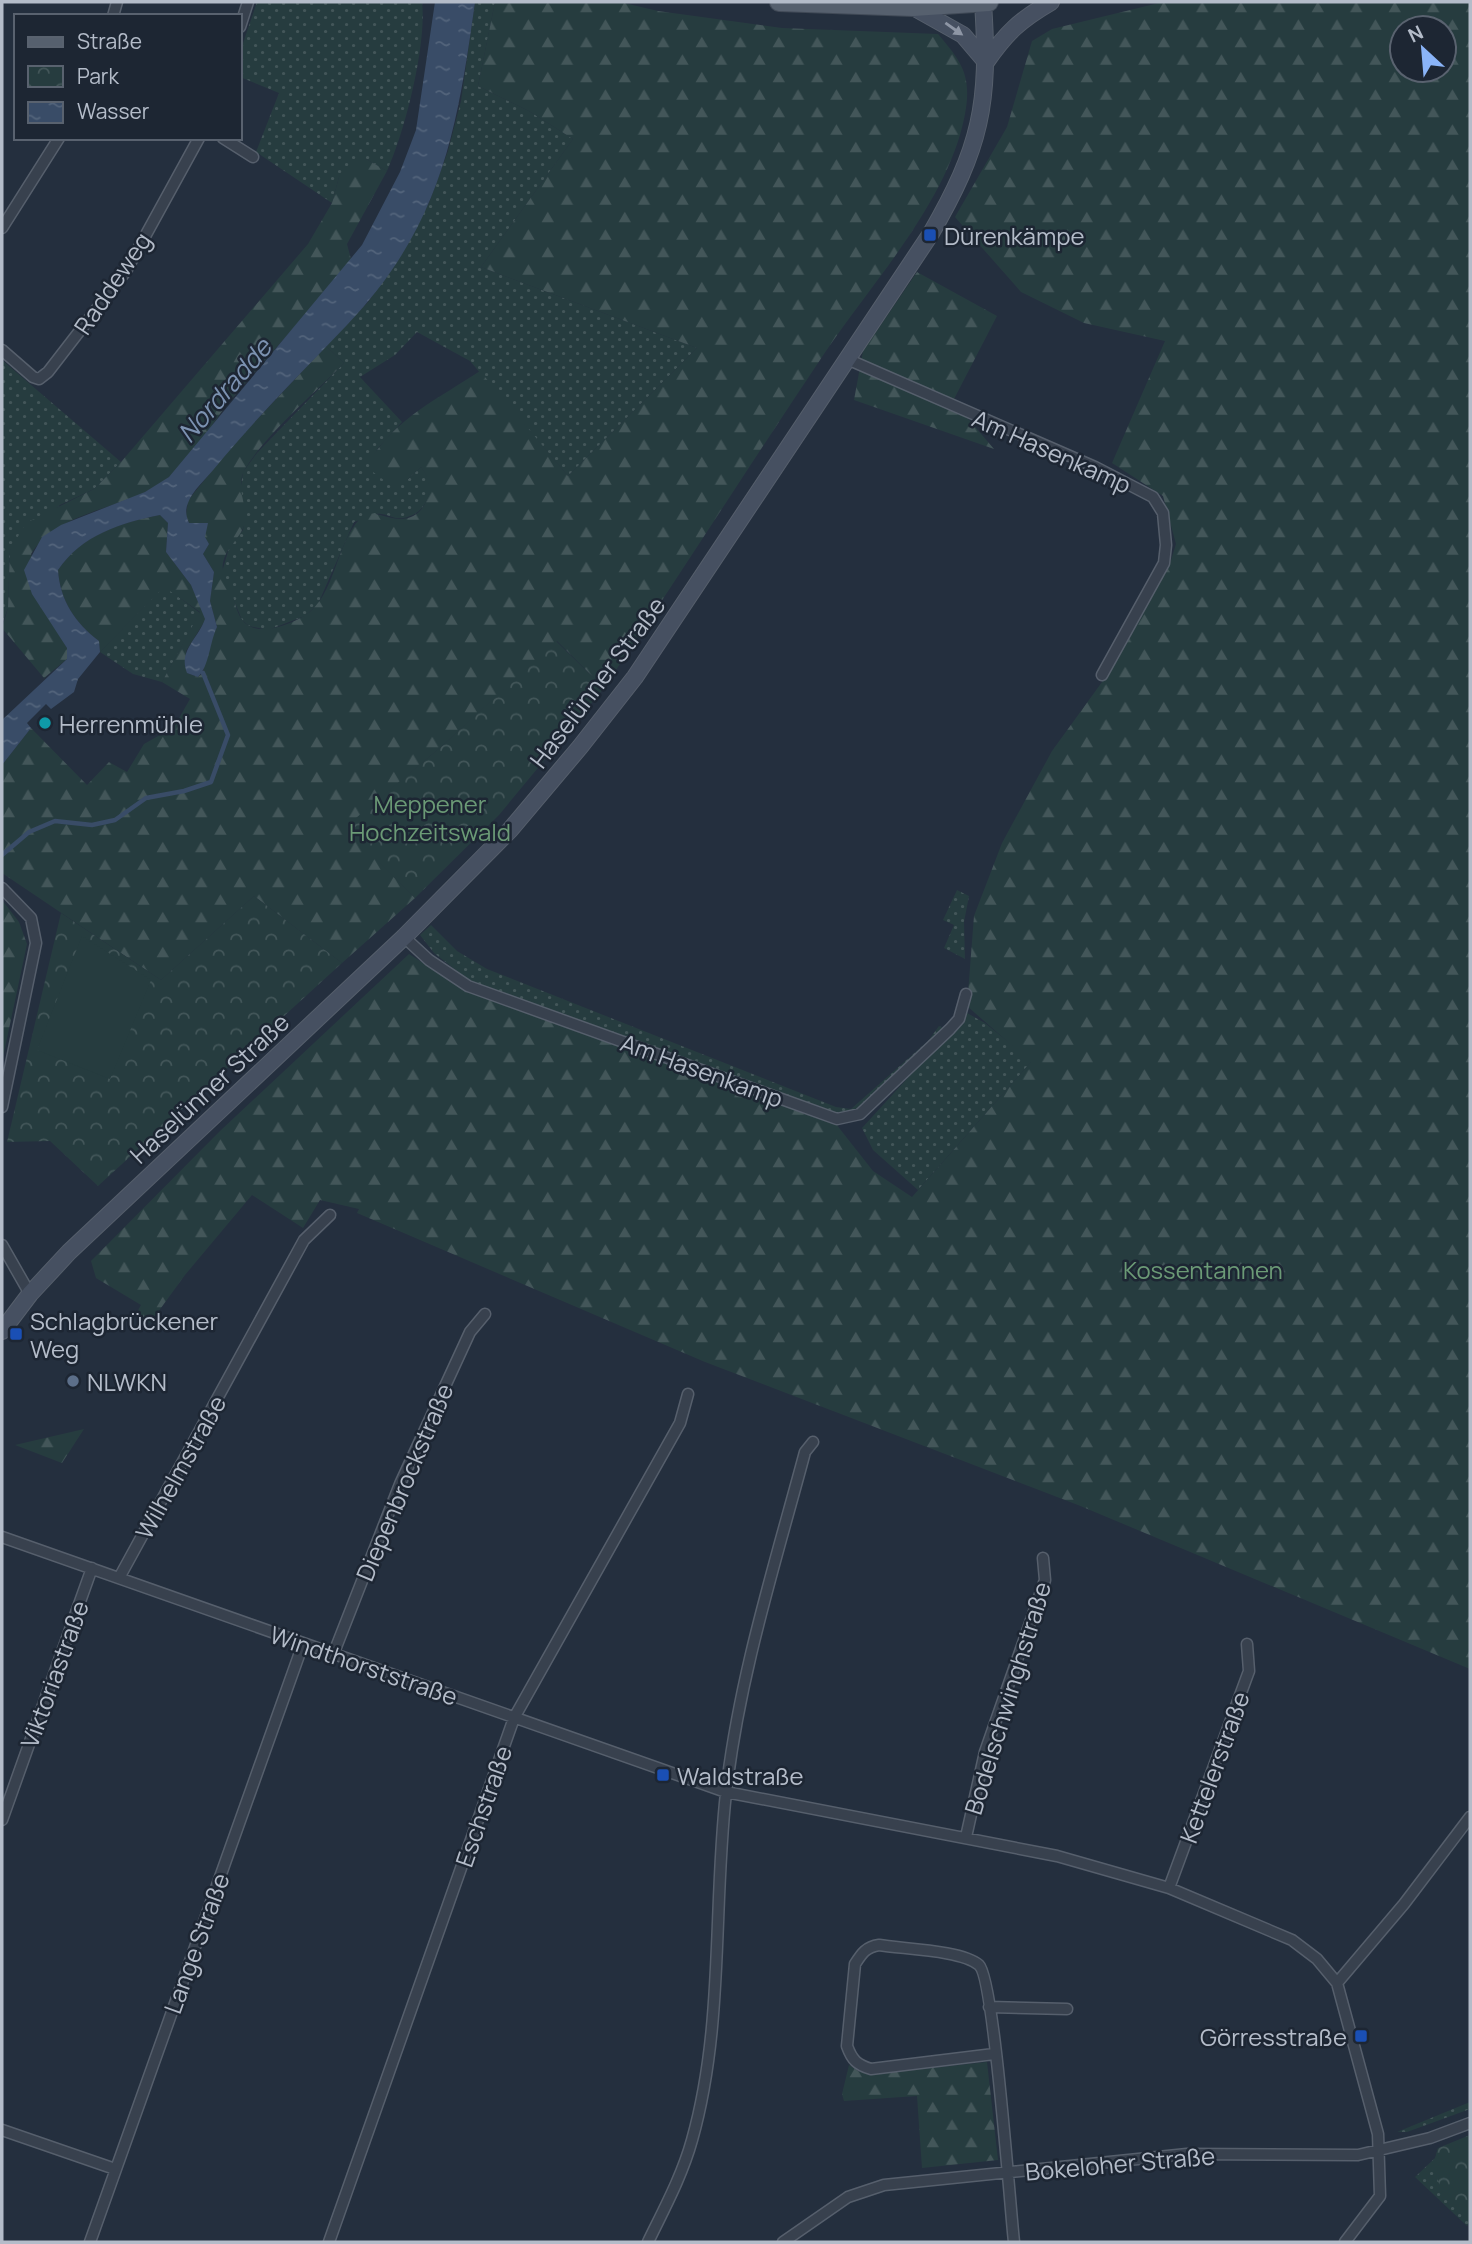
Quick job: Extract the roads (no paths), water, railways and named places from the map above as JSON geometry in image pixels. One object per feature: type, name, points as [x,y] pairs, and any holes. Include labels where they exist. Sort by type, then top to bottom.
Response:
[{"type":"main road","points":[[779,2],[913,7],[989,2]]},
{"type":"street","points":[[242,21],[248,2]]},
{"type":"street","name":"Haselünner Straße","points":[[2,1331],[30,1294],[195,1130],[404,937],[510,830],[635,677],[930,235],[958,187],[977,136],[985,94],[982,2]]},
{"type":"street","points":[[913,7],[963,35],[986,62],[1006,33],[1022,18],[1051,2]]},
{"type":"street","points":[[2,228],[58,140]]},
{"type":"street","name":"Raddeweg","points":[[2,350],[33,377],[39,379],[48,372],[126,271],[199,140]]},
{"type":"street","points":[[226,140],[253,157]]},
{"type":"street","name":"Am Hasenkamp","points":[[847,359],[1095,467],[1153,497],[1163,513],[1164,563],[1102,675]]},
{"type":"street","points":[[2,888],[31,918],[36,943],[2,1107]]},
{"type":"street","name":"Am Hasenkamp","points":[[404,937],[429,960],[468,986],[837,1119],[860,1114],[950,1029],[959,1019],[966,994]]},
{"type":"street","name":"Wilhelmstraße","points":[[120,1578],[304,1240],[330,1215]]},
{"type":"street","points":[[2,1244],[30,1294]]},
{"type":"street","name":"Diepenbrockstraße","points":[[333,1655],[405,1472],[470,1332],[485,1314]]},
{"type":"street","name":"Eschstraße","points":[[329,2242],[514,1718],[680,1423],[688,1394]]},
{"type":"street","points":[[648,2242],[692,2141],[705,2083],[713,2022],[726,1792],[750,1661],[805,1452],[813,1443]]},
{"type":"street","name":"Windthorststraße","points":[[2,1536],[726,1792]]},
{"type":"street","name":"Bodelschwinghstraße","points":[[966,1837],[985,1752],[1045,1580],[1043,1558]]},
{"type":"street","name":"Viktoriastraße","points":[[2,1820],[92,1568]]},
{"type":"street","name":"Lange Straße","points":[[90,2242],[303,1644]]},
{"type":"street","name":"Kettelerstraße","points":[[1169,1888],[1249,1671],[1247,1644]]},
{"type":"street","points":[[726,1792],[1056,1856],[1169,1888],[1292,1940],[1317,1959],[1337,1983],[1378,2134],[1381,2196],[1345,2242]]},
{"type":"street","points":[[1337,1983],[1404,1903],[1470,1817]]},
{"type":"street","points":[[994,2054],[872,2069],[860,2066],[851,2057],[848,2046],[855,1964],[869,1947],[879,1945],[962,1957],[979,1965],[984,1973],[989,2007],[1007,2173],[1014,2242]]},
{"type":"street","points":[[989,2007],[1066,2010]]},
{"type":"street","name":"Bokeloher Straße","points":[[782,2242],[848,2197],[867,2189],[1188,2154],[1358,2155],[1470,2123]]},
{"type":"street","points":[[2,2130],[115,2169]]},
{"type":"water","points":[[435,2],[475,2],[461,93],[451,135],[440,175],[424,214],[404,251],[379,288],[246,432],[196,490],[187,506],[189,523],[208,523],[205,537],[209,544],[203,554],[214,572],[210,601],[217,627],[202,673],[198,677],[187,673],[185,658],[205,619],[191,585],[166,552],[168,523],[160,515],[103,532],[78,548],[58,570],[62,591],[70,610],[83,627],[99,641],[100,652],[78,679],[74,692],[51,709],[46,704],[27,723],[31,728],[2,765],[2,720],[67,659],[67,648],[32,594],[24,570],[42,537],[61,525],[145,492],[169,477],[362,245],[400,172],[416,130]]},
{"type":"waterway","points":[[2,855],[29,832],[55,821],[92,825],[115,820],[146,798],[184,791],[211,782],[228,735],[203,673]]},
{"type":"place","name":"Dürenkämpe","points":[[930,235]]},
{"type":"place","name":"Herrenmühle","points":[[45,723]]},
{"type":"place","name":"Schlagbrückener Weg","points":[[16,1334]]},
{"type":"place","name":"NLWKN","points":[[73,1381]]},
{"type":"place","name":"Waldstraße","points":[[663,1775]]},
{"type":"place","name":"Görresstraße","points":[[1361,2036]]},
{"type":"water label","name":"Nordradde","points":[[224,390]]},
{"type":"park label","name":"Meppener Hochzeitswald","points":[[430,817]]},
{"type":"park label","name":"Kossentannen","points":[[1203,1269]]}]
